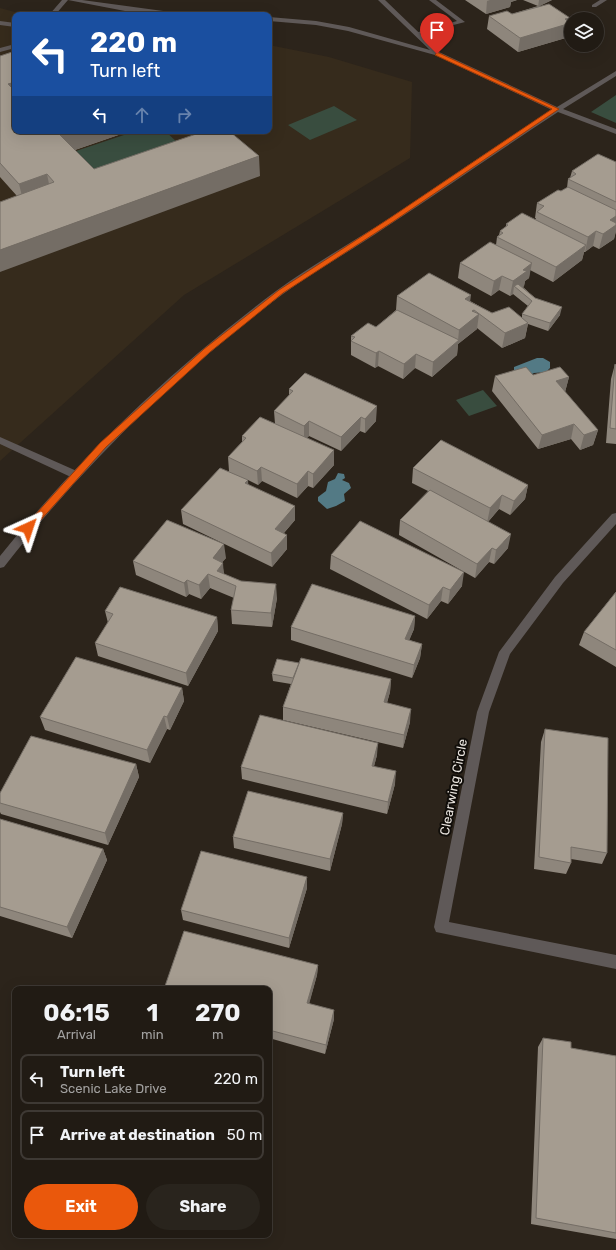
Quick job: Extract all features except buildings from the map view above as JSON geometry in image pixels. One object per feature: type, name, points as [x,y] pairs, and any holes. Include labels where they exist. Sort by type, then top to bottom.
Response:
[{"type":"street","points":[[55,12],[65,0]]},
{"type":"street","points":[[71,0],[125,10],[146,12]]},
{"type":"street","points":[[381,0],[437,54]]},
{"type":"street","points":[[417,34],[462,22],[432,0]]},
{"type":"street","points":[[594,6],[604,0]]},
{"type":"street","points":[[272,19],[316,23],[349,29],[437,54],[556,109],[616,132]]},
{"type":"street","points":[[0,23],[12,25]]},
{"type":"street","points":[[0,50],[12,47]]},
{"type":"street","points":[[0,564],[18,539],[103,445],[207,350],[281,292],[392,220],[556,109],[616,73]]},
{"type":"street","points":[[0,440],[76,474]]},
{"type":"street","name":"Clearwing Circle","points":[[616,517],[559,580],[504,652],[483,712],[441,927],[616,962]]},
{"type":"shaded area","points":[[0,8],[15,12],[12,12],[12,134],[272,134],[272,46],[329,57],[412,82],[410,158],[184,295],[0,461]]},
{"type":"green space","points":[[616,95],[616,123],[591,112]]},
{"type":"green space","points":[[334,106],[357,120],[310,140],[288,125]]},
{"type":"green space","points":[[127,134],[168,134],[192,156],[101,187],[67,154]]},
{"type":"green space","points":[[483,390],[497,406],[469,416],[456,400]]},
{"type":"water","points":[[537,358],[543,358],[550,362],[550,368],[546,372],[534,373],[528,376],[514,372],[514,367]]},
{"type":"water","points":[[338,473],[344,474],[345,478],[342,480],[349,483],[351,488],[344,494],[345,501],[327,509],[318,501],[318,497],[326,491],[328,482],[335,479]]},
{"type":"route","points":[[28,528],[103,445],[207,350],[281,292],[392,220],[556,109],[437,54]]}]
